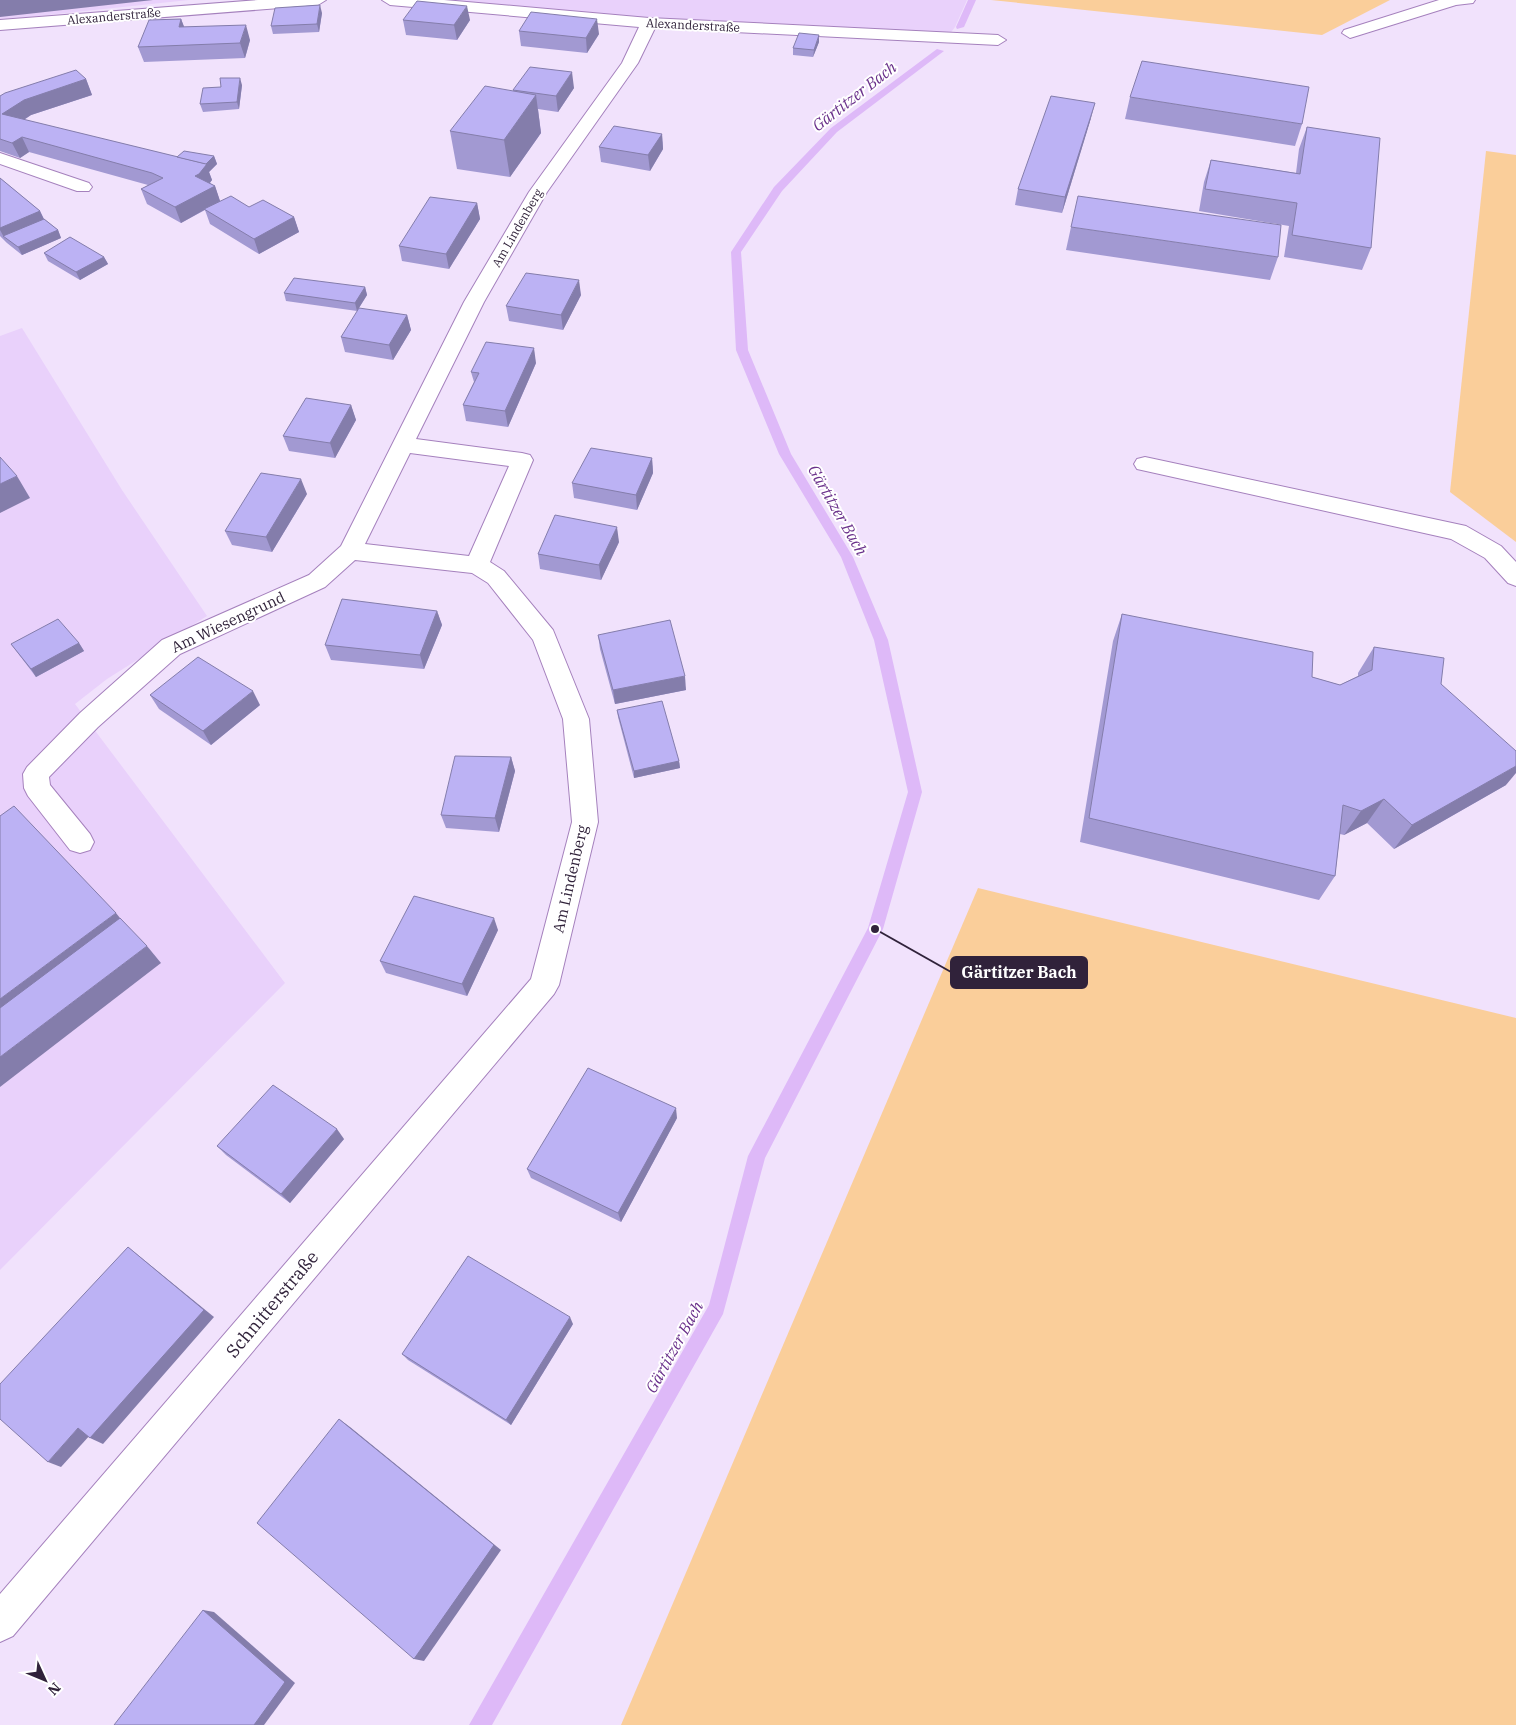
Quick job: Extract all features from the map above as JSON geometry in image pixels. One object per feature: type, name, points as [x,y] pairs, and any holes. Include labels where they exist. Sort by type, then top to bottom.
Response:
[{"type":"street","name":"Alexanderstraße","points":[[0,26],[318,0]]},
{"type":"street","name":"Alexanderstraße","points":[[390,0],[487,5],[649,23],[998,40]]},
{"type":"street","points":[[1350,33],[1455,0],[1467,0]]},
{"type":"street","name":"Am Lindenberg","points":[[544,985],[585,822],[576,719],[544,636],[496,577],[477,565],[350,551],[474,302],[538,192],[630,63],[649,23]]},
{"type":"street","points":[[0,158],[82,186]]},
{"type":"street","points":[[403,445],[522,460],[477,565]]},
{"type":"street","points":[[1145,464],[1458,532],[1493,552],[1516,577]]},
{"type":"street","name":"Am Wiesengrund","points":[[80,842],[37,788],[36,774],[89,720],[172,647],[317,581],[350,551]]},
{"type":"street","name":"Schnitterstraße","points":[[0,1622],[544,985]]},
{"type":"shaded area","points":[[0,0],[189,0],[0,20]]},
{"type":"shaded area","points":[[420,0],[967,0],[955,27],[949,35],[811,25],[636,19]]},
{"type":"shaded area","points":[[991,0],[1390,0],[1322,35]]},
{"type":"shaded area","points":[[1486,151],[1516,155],[1516,542],[1450,492]]},
{"type":"shaded area","points":[[22,328],[122,490],[207,616],[107,679],[75,704],[285,983],[0,1270],[0,336]]},
{"type":"shaded area","points":[[978,888],[1516,1018],[1516,1725],[621,1725]]},
{"type":"building","points":[[417,1],[467,6],[454,25],[403,20]]},
{"type":"building","points":[[320,5],[317,24],[271,26],[275,8]]},
{"type":"building","points":[[531,12],[597,19],[586,38],[519,31]]},
{"type":"building","points":[[181,19],[179,27],[246,25],[240,43],[138,47],[149,20]]},
{"type":"building","points":[[799,33],[819,35],[814,50],[793,48]]},
{"type":"building","points":[[1142,61],[1309,87],[1302,124],[1130,97]]},
{"type":"building","points":[[530,67],[572,72],[556,96],[513,90]]},
{"type":"building","points":[[76,70],[86,79],[24,100],[2,114],[207,164],[195,176],[215,186],[175,207],[141,189],[163,178],[152,173],[22,137],[12,143],[0,139],[0,96]]},
{"type":"building","points":[[220,78],[240,78],[237,102],[200,104],[203,88],[221,87]]},
{"type":"building","points":[[485,86],[536,95],[504,140],[450,131]]},
{"type":"building","points":[[1051,96],[1095,103],[1065,197],[1018,189]]},
{"type":"building","points":[[614,126],[662,134],[648,155],[599,147]]},
{"type":"building","points":[[1307,127],[1380,138],[1371,248],[1292,235],[1297,203],[1205,189],[1211,160],[1300,174]]},
{"type":"building","points":[[184,151],[214,156],[206,164],[177,157]]},
{"type":"building","points":[[0,178],[40,211],[0,228]]},
{"type":"building","points":[[231,196],[249,207],[263,200],[294,217],[254,239],[204,209]]},
{"type":"building","points":[[1078,196],[1281,225],[1278,257],[1071,227]]},
{"type":"building","points":[[430,197],[477,203],[446,254],[399,246]]},
{"type":"building","points":[[44,219],[58,230],[18,247],[3,236]]},
{"type":"building","points":[[70,237],[104,257],[76,272],[44,253]]},
{"type":"building","points":[[526,273],[579,280],[561,315],[506,306]]},
{"type":"building","points":[[294,278],[365,287],[355,303],[284,293]]},
{"type":"building","points":[[359,308],[407,315],[389,345],[341,337]]},
{"type":"building","points":[[486,342],[534,348],[505,411],[463,405],[479,373],[471,372]]},
{"type":"building","points":[[306,398],[351,405],[330,443],[283,436]]},
{"type":"building","points":[[591,448],[652,458],[636,495],[572,483]]},
{"type":"building","points":[[0,457],[17,476],[0,484]]},
{"type":"building","points":[[261,473],[301,479],[266,537],[225,531]]},
{"type":"building","points":[[555,515],[617,527],[599,565],[538,554]]},
{"type":"building","points":[[342,599],[437,611],[420,655],[325,645]]},
{"type":"building","points":[[1122,614],[1313,652],[1312,677],[1340,685],[1372,670],[1374,647],[1444,658],[1441,684],[1516,751],[1516,766],[1412,825],[1384,799],[1361,811],[1343,805],[1335,876],[1089,818]]},
{"type":"building","points":[[58,619],[79,643],[31,669],[11,644]]},
{"type":"building","points":[[670,620],[685,676],[613,690],[598,635]]},
{"type":"building","points":[[198,657],[253,691],[203,731],[150,695]]},
{"type":"building","points":[[662,701],[679,761],[634,771],[617,710]]},
{"type":"building","points":[[455,756],[511,757],[495,818],[441,815]]},
{"type":"building","points":[[14,806],[116,913],[0,999],[0,816]]},
{"type":"building","points":[[414,896],[494,918],[462,984],[380,961]]},
{"type":"building","points":[[120,918],[147,946],[0,1057],[0,1008]]},
{"type":"building","points":[[588,1068],[676,1108],[618,1213],[527,1169]]},
{"type":"building","points":[[273,1085],[337,1129],[281,1194],[217,1146]]},
{"type":"building","points":[[128,1247],[204,1310],[90,1438],[78,1428],[48,1462],[0,1419],[0,1384]]},
{"type":"building","points":[[468,1256],[570,1317],[506,1420],[402,1354]]},
{"type":"building","points":[[339,1419],[494,1545],[414,1659],[257,1523]]},
{"type":"building","points":[[203,1610],[285,1682],[254,1725],[114,1725]]},
{"type":"waterway","name":"Gärtitzer Bach","points":[[960,27],[972,0]]},
{"type":"waterway","name":"Gärtitzer Bach","points":[[480,1725],[717,1308],[757,1156],[875,929],[915,792],[881,640],[847,557],[785,454],[742,350],[736,252],[778,189],[834,130],[940,51]]},
{"type":"place","name":"Gärtitzer Bach","points":[[875,929]]}]
